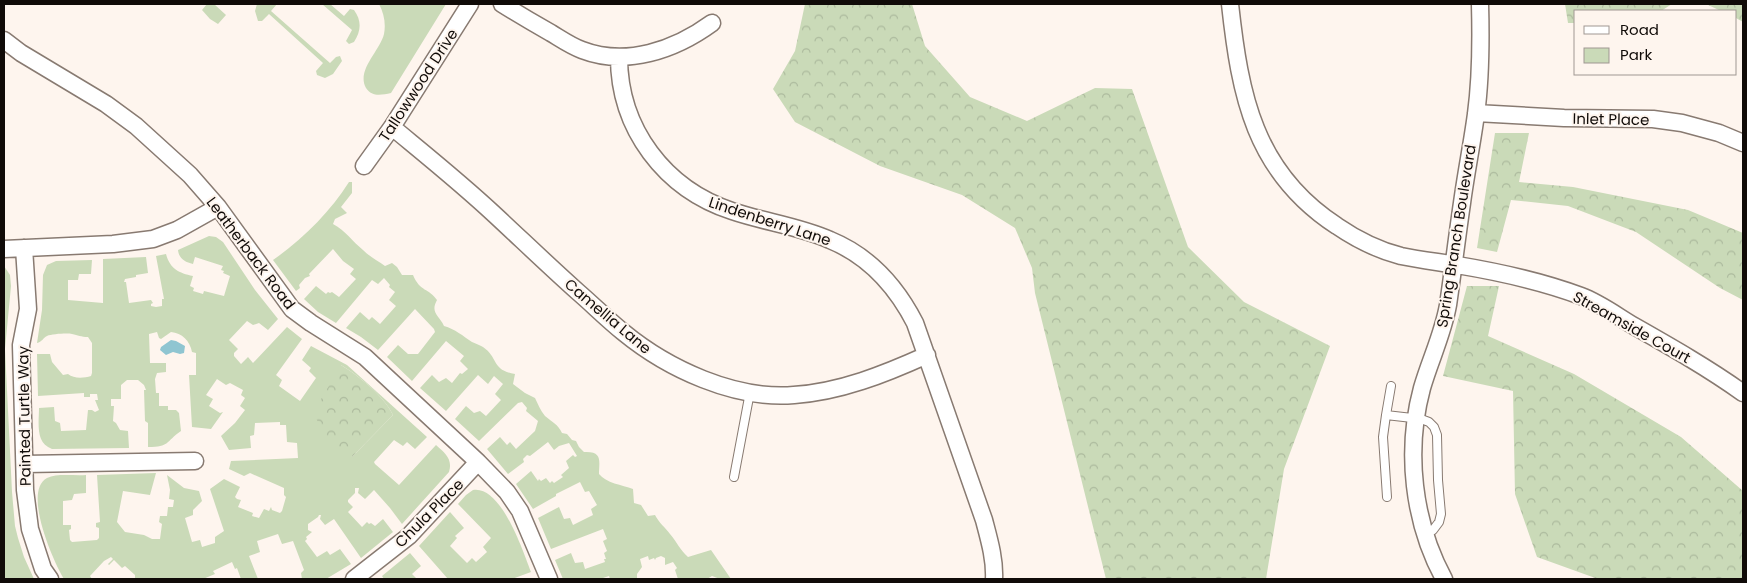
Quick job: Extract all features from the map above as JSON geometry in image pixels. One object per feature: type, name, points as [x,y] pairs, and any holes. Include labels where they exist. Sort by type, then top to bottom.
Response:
[{"type":"street","name":"Tallowwood Drive","points":[[364,166],[392,127],[470,4]]},
{"type":"street","points":[[502,4],[580,50],[619,57],[641,56],[662,50],[688,38],[712,23]]},
{"type":"street","name":"Streamside Court","points":[[1230,4],[1235,45],[1248,107],[1264,147],[1289,185],[1327,219],[1349,234],[1374,246],[1413,258],[1506,274],[1540,282],[1583,296],[1716,374],[1743,393]]},
{"type":"street","name":"Spring Branch Boulevard","points":[[1444,579],[1425,535],[1418,506],[1412,444],[1415,419],[1422,389],[1437,348],[1448,307],[1455,264],[1476,113],[1481,38],[1480,4]]},
{"type":"street","name":"Leatherback Road","points":[[4,40],[21,53],[106,104],[136,126],[190,175],[218,207],[292,309],[365,357],[478,462],[507,492],[520,511],[549,579]]},
{"type":"street","name":"Lindenberry Lane","points":[[619,57],[621,85],[630,117],[639,136],[651,155],[683,187],[701,198],[730,210],[832,240],[875,268],[888,281],[904,303],[915,323],[984,520],[991,545],[994,579]]},
{"type":"street","name":"Inlet Place","points":[[1476,113],[1564,118],[1653,119],[1719,133],[1743,143]]},
{"type":"street","name":"Camellia Lane","points":[[392,127],[468,190],[624,333],[655,355],[688,373],[718,384],[750,392],[792,396],[822,391],[867,379],[927,356]]},
{"type":"street","points":[[4,249],[114,244],[153,239],[177,230],[218,207]]},
{"type":"street","name":"Painted Turtle Way","points":[[24,248],[28,309],[21,345],[26,504],[30,529],[43,569],[50,579]]},
{"type":"street","points":[[24,464],[195,461]]},
{"type":"street","name":"Chula Place","points":[[354,579],[409,536],[478,462]]},
{"type":"lane","points":[[1387,497],[1383,437],[1391,386]]},
{"type":"lane","points":[[734,477],[750,392]]},
{"type":"lane","points":[[1386,415],[1421,419],[1429,422],[1434,427],[1437,435],[1441,514],[1439,522],[1433,530],[1425,535]]},
{"type":"green space","points":[[207,4],[214,4],[226,15],[218,24],[210,19],[202,10]]},
{"type":"green space","points":[[257,4],[277,4],[271,11],[330,63],[340,56],[342,61],[333,74],[325,78],[317,75],[316,71],[323,63],[269,14],[262,21],[258,21],[255,11]]},
{"type":"green space","points":[[322,4],[330,4],[344,16],[350,9],[354,10],[360,26],[354,42],[349,44],[346,41],[352,30]]},
{"type":"green space","points":[[379,4],[446,4],[391,93],[380,95],[368,91],[364,81],[366,67],[384,34],[384,19]]},
{"type":"green space","points":[[805,4],[912,4],[925,46],[970,97],[1027,121],[1095,88],[1132,89],[1188,247],[1244,302],[1330,346],[1284,469],[1266,579],[1106,579],[1035,293],[1032,268],[1015,228],[962,195],[880,166],[795,122],[773,89],[795,51]]},
{"type":"green space","points":[[1565,4],[1672,4],[1663,10],[1574,10],[1574,23],[1568,23]]},
{"type":"green space","points":[[1706,4],[1743,4],[1743,22],[1737,19],[1737,10],[1719,10]]},
{"type":"green space","points":[[1495,133],[1529,133],[1519,182],[1573,187],[1688,210],[1743,233],[1743,300],[1720,288],[1636,232],[1568,206],[1511,200],[1497,252],[1477,248]]},
{"type":"green space","points":[[349,182],[352,182],[352,193],[341,207],[347,213],[335,219],[333,224],[368,255],[385,266],[392,263],[402,275],[413,275],[419,284],[437,300],[434,308],[444,326],[483,347],[502,370],[515,374],[513,384],[535,398],[543,414],[557,425],[562,433],[567,434],[572,440],[576,441],[584,452],[597,455],[599,458],[599,474],[602,477],[610,482],[633,489],[634,503],[641,505],[648,516],[655,515],[688,557],[711,550],[731,579],[720,579],[712,576],[707,579],[678,579],[675,570],[677,568],[673,562],[665,565],[665,558],[661,556],[655,560],[654,558],[649,560],[648,556],[640,559],[642,567],[637,574],[637,579],[610,579],[609,576],[600,579],[563,579],[555,560],[571,553],[575,563],[583,562],[585,569],[605,562],[604,553],[607,551],[603,541],[607,539],[603,529],[551,549],[538,518],[559,507],[564,519],[570,518],[573,525],[593,515],[591,509],[597,505],[589,491],[585,492],[580,482],[556,494],[556,496],[533,509],[516,484],[531,471],[538,481],[539,479],[541,481],[546,478],[550,483],[552,481],[554,483],[563,477],[561,475],[569,468],[566,461],[573,455],[577,456],[569,443],[559,446],[554,450],[548,442],[530,456],[527,455],[523,459],[524,462],[508,474],[487,449],[500,437],[507,445],[510,442],[516,449],[535,431],[538,421],[526,411],[527,408],[522,402],[518,403],[479,441],[455,419],[466,406],[474,413],[480,411],[486,416],[501,400],[495,394],[503,384],[494,376],[488,384],[478,375],[446,411],[420,388],[432,375],[439,382],[446,378],[452,383],[460,373],[462,374],[468,369],[460,361],[464,356],[446,341],[412,381],[387,357],[398,345],[408,354],[418,354],[435,332],[415,309],[378,350],[346,328],[360,312],[369,320],[372,317],[380,324],[396,306],[389,300],[395,292],[389,287],[390,285],[384,278],[378,284],[372,280],[336,323],[318,312],[304,299],[316,286],[326,294],[332,292],[339,297],[356,279],[350,274],[354,269],[343,261],[333,249],[309,274],[310,276],[305,278],[299,285],[300,288],[296,291],[273,260],[315,225]]},
{"type":"green space","points":[[209,236],[216,237],[223,242],[255,290],[278,319],[268,330],[259,323],[253,325],[247,321],[229,340],[238,349],[234,356],[241,364],[248,357],[253,363],[287,327],[302,339],[276,375],[282,380],[279,386],[300,401],[316,378],[309,371],[311,368],[302,360],[311,346],[347,365],[427,437],[415,449],[407,442],[403,446],[394,440],[374,462],[399,485],[436,445],[449,460],[449,472],[402,524],[374,490],[365,499],[358,493],[359,488],[355,488],[355,493],[348,500],[353,507],[348,512],[362,527],[367,522],[375,526],[383,519],[393,532],[361,558],[334,519],[325,525],[320,519],[321,515],[319,515],[308,524],[308,530],[312,532],[306,537],[305,541],[317,557],[327,551],[330,555],[340,549],[351,564],[326,579],[302,579],[301,573],[304,570],[293,541],[282,544],[278,534],[257,541],[260,552],[249,556],[258,579],[241,579],[237,568],[235,569],[232,562],[213,571],[215,574],[203,579],[135,579],[135,575],[125,566],[122,568],[114,560],[109,565],[113,559],[111,557],[104,561],[90,576],[92,579],[64,579],[54,558],[42,527],[38,497],[40,485],[51,476],[86,475],[86,493],[74,494],[72,500],[63,501],[63,525],[71,525],[69,530],[72,542],[97,540],[99,538],[99,528],[96,527],[96,523],[100,522],[97,475],[156,473],[150,495],[123,491],[117,522],[125,532],[144,535],[152,539],[160,539],[162,524],[159,522],[160,516],[167,516],[168,507],[173,507],[174,500],[169,499],[170,490],[167,475],[184,488],[199,491],[202,501],[193,510],[193,515],[185,518],[192,542],[200,540],[202,547],[215,543],[215,537],[224,531],[210,489],[224,479],[240,487],[235,497],[241,500],[238,507],[253,513],[252,516],[259,518],[264,509],[269,511],[271,507],[272,510],[280,513],[282,511],[286,497],[284,495],[284,488],[250,473],[244,476],[229,469],[231,461],[298,458],[297,443],[287,442],[286,425],[280,425],[280,422],[255,423],[254,435],[250,436],[251,448],[229,450],[221,436],[245,410],[240,406],[245,398],[241,395],[243,390],[230,383],[226,385],[217,379],[206,395],[213,399],[209,406],[220,413],[223,412],[211,429],[192,427],[189,375],[196,375],[196,353],[192,352],[185,338],[179,334],[171,332],[161,339],[157,332],[149,334],[150,363],[166,363],[166,372],[157,373],[155,379],[156,393],[159,393],[159,406],[168,406],[168,410],[176,410],[179,413],[181,431],[167,443],[148,447],[148,423],[145,421],[144,390],[146,390],[144,385],[138,380],[127,380],[121,385],[121,399],[111,399],[111,406],[114,406],[113,421],[120,430],[128,431],[129,448],[52,449],[40,437],[39,408],[54,407],[55,421],[60,423],[61,431],[86,430],[88,410],[95,412],[99,410],[95,400],[98,400],[97,394],[90,394],[90,397],[84,397],[84,393],[38,396],[37,354],[50,354],[52,362],[63,375],[68,374],[73,377],[82,378],[91,376],[92,373],[92,343],[88,337],[56,334],[47,336],[37,343],[42,310],[43,275],[47,265],[56,261],[92,260],[91,274],[79,274],[78,280],[68,280],[68,300],[103,303],[103,259],[146,257],[148,273],[125,279],[124,282],[126,282],[129,303],[151,300],[153,303],[151,306],[156,307],[162,306],[162,299],[164,299],[156,256],[166,254],[176,270],[193,276],[190,286],[194,288],[193,291],[203,294],[204,291],[224,296],[230,276],[223,273],[224,271],[221,270],[223,266],[195,257],[193,264],[190,263],[181,258],[178,250]],"holes":[[[341,365],[377,394],[393,415],[352,457]]]},
{"type":"green space","points":[[4,266],[10,275],[11,286],[5,349],[15,526],[24,557],[34,579],[4,579]]},
{"type":"green space","points":[[1467,286],[1499,286],[1488,336],[1574,374],[1681,437],[1743,491],[1743,579],[1598,579],[1537,557],[1515,494],[1513,391],[1443,376]]},
{"type":"green space","points":[[341,365],[370,387],[384,401],[393,415],[352,457],[326,436],[313,413]]},
{"type":"green space","points":[[473,490],[483,491],[502,508],[517,536],[531,572],[512,579],[448,579],[419,546],[450,512],[464,528],[455,536],[457,538],[450,546],[467,563],[472,558],[476,562],[487,552],[483,547],[491,538],[458,504]]},
{"type":"green space","points":[[410,553],[421,566],[412,574],[416,578],[384,579],[382,576]]},
{"type":"water","points":[[171,340],[185,346],[184,353],[173,352],[166,355],[160,350],[161,347]]}]
